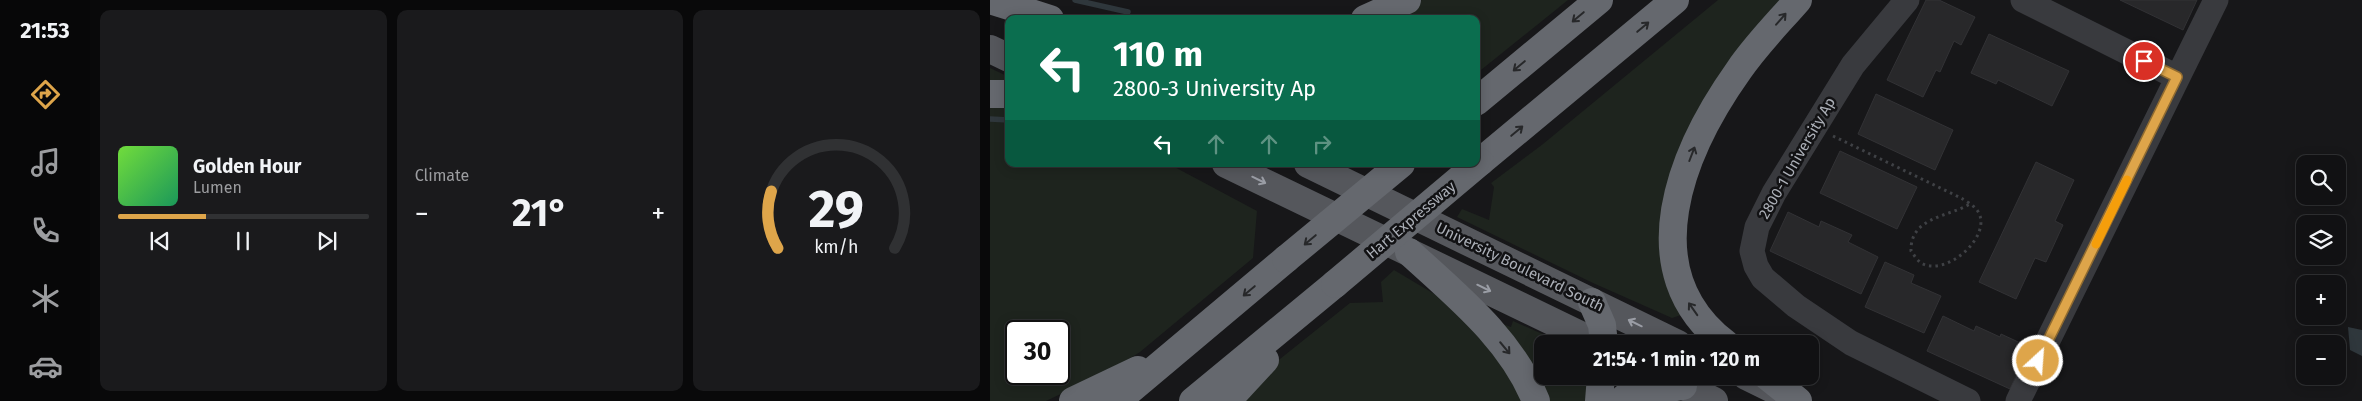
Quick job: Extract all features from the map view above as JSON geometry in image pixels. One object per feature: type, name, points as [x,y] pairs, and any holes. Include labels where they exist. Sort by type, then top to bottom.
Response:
[{"type":"highway","points":[[990,0],[1037,15]]},
{"type":"highway","points":[[1374,15],[1407,0]]},
{"type":"highway","points":[[1480,99],[1599,0]]},
{"type":"highway","name":"Hart Expressway","points":[[1480,162],[1676,0]]},
{"type":"highway","points":[[1714,335],[1698,318],[1689,304],[1678,279],[1673,256],[1671,230],[1675,204],[1697,143],[1717,104],[1739,69],[1798,0]]},
{"type":"highway","points":[[990,94],[1005,94]]},
{"type":"highway","points":[[1117,401],[1397,167]]},
{"type":"highway","name":"Hart Expressway","points":[[1193,401],[1474,167]]},
{"type":"highway","points":[[1409,252],[1475,313],[1509,352],[1529,384],[1536,401]]},
{"type":"highway","points":[[1227,401],[1335,284]]},
{"type":"highway","points":[[1592,302],[1602,325],[1603,335]]},
{"type":"highway","points":[[1073,401],[1113,384],[1185,345]]},
{"type":"highway","points":[[1599,401],[1601,385]]},
{"type":"highway","points":[[1621,401],[1629,394],[1660,385]]},
{"type":"highway","points":[[1778,385],[1797,401]]},
{"type":"main road","points":[[990,8],[1005,16]]},
{"type":"main road","points":[[990,49],[1005,56]]},
{"type":"main road","points":[[1232,167],[1580,335]]},
{"type":"main road","name":"University Boulevard South","points":[[1314,167],[1660,335]]},
{"type":"main road","points":[[1682,385],[1714,401]]},
{"type":"main road","points":[[1764,385],[1797,401]]},
{"type":"street","name":"2800-1 University Ap","points":[[1907,0],[1853,65],[1774,193],[1757,227],[1752,251],[1756,266],[1763,278],[1796,306],[1851,342],[1968,401]]},
{"type":"street","points":[[2023,0],[2177,77]]},
{"type":"street","points":[[2018,401],[2216,0]]},
{"type":"path","points":[[1815,127],[1970,204],[1977,210],[1980,220],[1979,230],[1971,246],[1952,262],[1932,266],[1922,263],[1911,251],[1913,237],[1919,228],[1930,219],[1970,204]]},
{"type":"shaded area","points":[[1422,0],[1568,0],[1480,71],[1480,15],[1390,15]]},
{"type":"shaded area","points":[[1718,0],[1789,0],[1676,175],[1684,314],[1672,318],[1593,283],[1457,217],[1462,209],[1489,220],[1494,187],[1491,183],[1543,144]]},
{"type":"shaded area","points":[[990,68],[1005,75],[1005,87],[990,85]]},
{"type":"shaded area","points":[[990,103],[1005,103],[1005,167],[1175,167],[1257,211],[1253,258],[1140,352],[1113,369],[1046,401],[990,401]]},
{"type":"shaded area","points":[[1394,270],[1441,298],[1467,318],[1527,401],[1237,401],[1265,371],[1350,303],[1383,302],[1381,282]]},
{"type":"shaded area","points":[[1513,321],[1545,335],[1534,335],[1534,379],[1500,323],[1511,327]]},
{"type":"shaded area","points":[[2348,327],[2362,330],[2362,356],[2350,350]]},
{"type":"shaded area","points":[[1537,385],[1592,385],[1591,401],[1547,401]]},
{"type":"building","points":[[1926,0],[1939,0],[1975,17],[1961,45],[1954,41],[1940,72],[1936,70],[1923,97],[1887,80]]},
{"type":"building","points":[[2120,0],[2197,0],[2183,30]]},
{"type":"building","points":[[1989,34],[2069,71],[2052,106],[1998,80],[1996,84],[1971,73]]},
{"type":"building","points":[[1876,94],[1953,130],[1935,170],[1858,134]]},
{"type":"building","points":[[1840,151],[1917,187],[1897,229],[1820,193]]},
{"type":"building","points":[[2036,162],[2074,180],[2055,221],[2063,225],[2046,262],[2035,258],[2016,299],[1979,282]]},
{"type":"building","points":[[1788,212],[1819,227],[1821,221],[1852,235],[1848,242],[1878,257],[1861,294],[1770,251]]},
{"type":"building","points":[[1885,262],[1914,275],[1911,283],[1941,296],[1924,333],[1865,307]]},
{"type":"building","points":[[1943,316],[1974,331],[1976,326],[2000,337],[2001,334],[2029,347],[2010,389],[1927,351]]},
{"type":"waterway","points":[[1075,0],[1128,12]]},
{"type":"waterway","points":[[990,119],[1005,120]]},
{"type":"slow traffic","points":[[2096,244],[2127,180]]},
{"type":"route","points":[[2038,361],[2177,77],[2144,61]]}]
